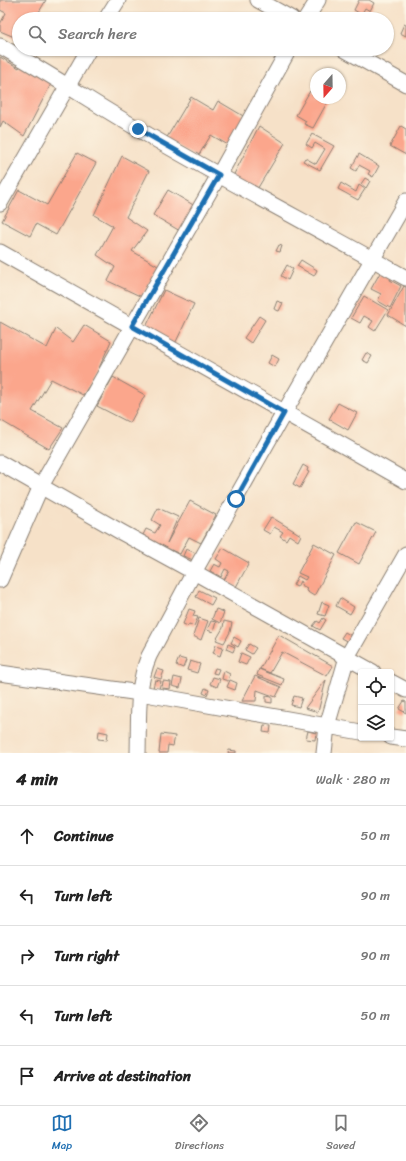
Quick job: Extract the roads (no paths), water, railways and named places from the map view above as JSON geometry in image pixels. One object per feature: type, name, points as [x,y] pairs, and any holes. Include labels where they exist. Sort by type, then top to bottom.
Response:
[{"type":"street","points":[[110,12],[118,0]]},
{"type":"street","points":[[258,0],[279,12]]},
{"type":"street","points":[[310,12],[318,0]]},
{"type":"street","points":[[0,46],[12,53]]},
{"type":"street","points":[[17,56],[138,129],[406,278]]},
{"type":"street","points":[[0,203],[85,56]]},
{"type":"street","points":[[0,580],[41,486],[219,175],[285,56]]},
{"type":"street","points":[[356,56],[406,84]]},
{"type":"street","points":[[138,753],[140,693],[145,666],[149,656],[194,572],[406,201]]},
{"type":"street","points":[[0,252],[406,481]]},
{"type":"street","points":[[0,463],[368,669]]},
{"type":"street","points":[[324,753],[327,726],[347,657],[406,554]]},
{"type":"street","points":[[0,673],[140,693],[358,731]]},
{"type":"street","points":[[394,684],[406,690]]},
{"type":"street","points":[[394,737],[406,739]]}]
